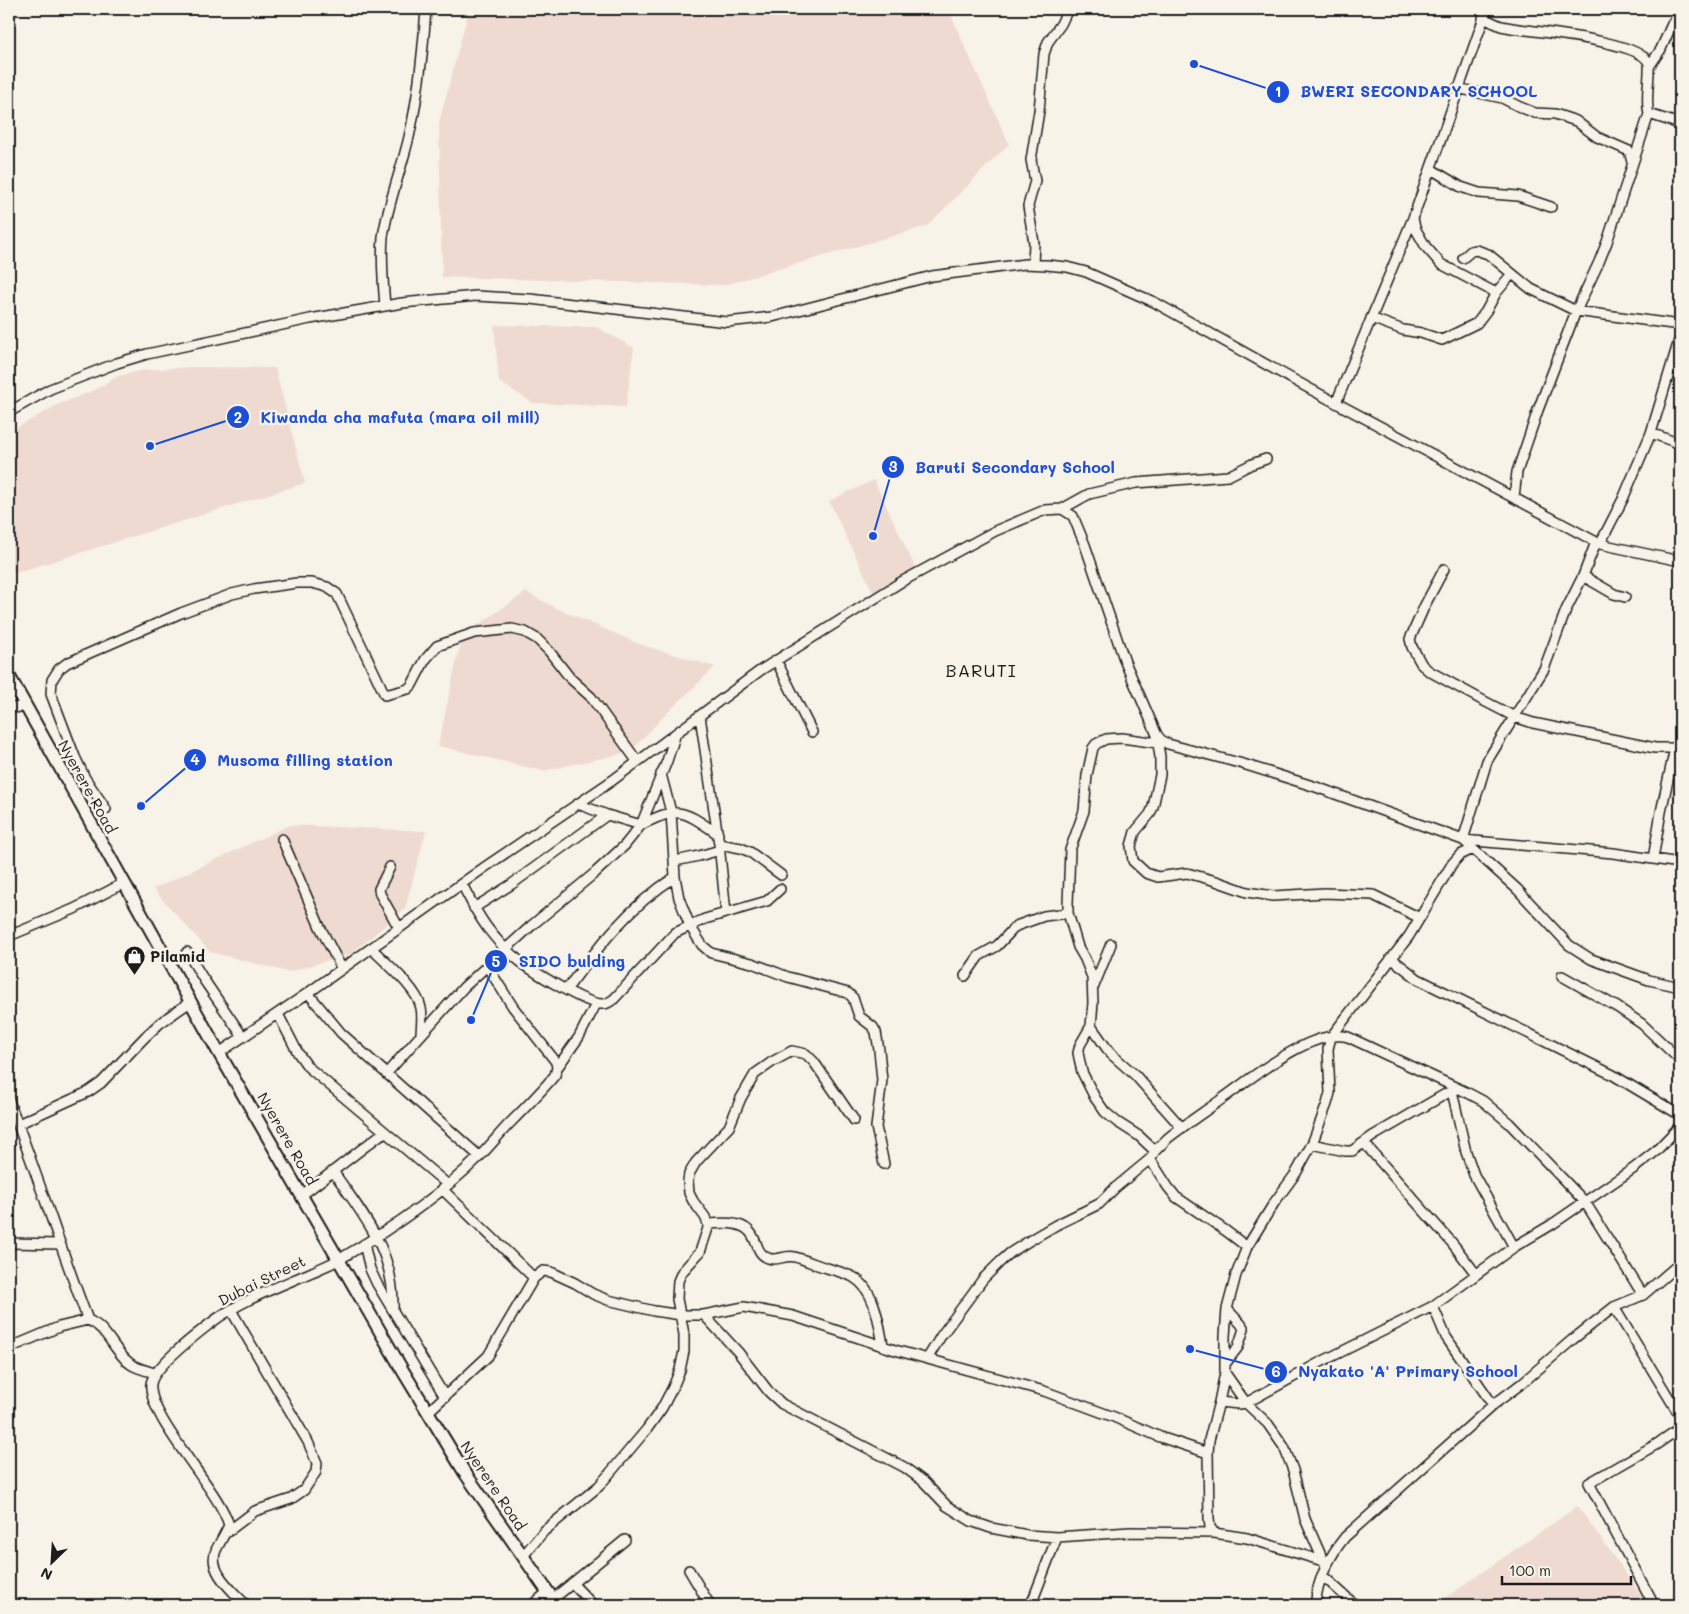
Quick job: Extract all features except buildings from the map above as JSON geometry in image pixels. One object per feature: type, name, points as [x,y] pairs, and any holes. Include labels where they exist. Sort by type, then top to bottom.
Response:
[{"type":"main road","name":"Nyerere Road","points":[[9,676],[219,1053],[428,1412],[464,1473],[552,1599]]},
{"type":"street","points":[[1033,264],[1034,243],[1028,206],[1035,182],[1031,160],[1039,111],[1044,59],[1048,42],[1061,24],[1068,9]]},
{"type":"street","points":[[1336,403],[1431,169],[1457,88],[1486,9]]},
{"type":"street","points":[[385,306],[382,264],[384,237],[388,210],[410,136],[424,45],[426,10]]},
{"type":"street","points":[[1649,66],[1661,49],[1672,24],[1680,12]]},
{"type":"street","points":[[1483,18],[1501,26],[1616,44],[1644,55],[1648,60],[1649,66],[1646,105],[1649,114],[1599,262],[1576,311],[1544,394],[1517,472],[1514,497]]},
{"type":"street","points":[[1457,88],[1502,98],[1537,113],[1555,114],[1579,123],[1597,137],[1630,151],[1632,162]]},
{"type":"street","points":[[1649,114],[1680,124]]},
{"type":"street","points":[[1431,169],[1461,187],[1479,193],[1518,196],[1551,207]]},
{"type":"street","points":[[1412,218],[1415,228],[1426,247],[1441,264],[1496,293]]},
{"type":"street","points":[[1463,258],[1471,251],[1486,252],[1531,289],[1576,311],[1680,325]]},
{"type":"street","points":[[9,412],[50,389],[117,362],[301,321],[385,306],[476,296],[530,299],[727,322],[772,317],[932,276],[1033,264],[1067,266],[1086,272],[1154,302],[1336,403],[1598,543],[1680,561]]},
{"type":"street","points":[[1371,318],[1403,330],[1421,333],[1442,340],[1477,323],[1511,274]]},
{"type":"street","points":[[1463,840],[1490,753],[1515,717],[1544,669],[1566,610],[1598,543],[1623,499],[1651,434],[1680,337]]},
{"type":"street","points":[[1651,434],[1680,444]]},
{"type":"street","points":[[219,1053],[278,1014],[578,804],[776,660],[874,598],[995,531],[1044,510],[1062,509],[1088,494],[1157,480],[1228,476],[1266,459]]},
{"type":"street","points":[[1062,509],[1073,516],[1085,545],[1125,662],[1157,739],[1160,775],[1150,814],[1135,832],[1131,846],[1133,861],[1146,873],[1158,877],[1187,873],[1216,880],[1247,892],[1273,896],[1373,895],[1420,918]]},
{"type":"street","points":[[1444,569],[1410,639],[1412,647],[1422,665],[1429,671],[1515,717],[1533,723],[1655,748],[1678,748],[1661,812],[1653,859]]},
{"type":"street","points":[[1583,576],[1614,594],[1626,597]]},
{"type":"street","points":[[106,809],[79,766],[53,701],[50,686],[59,669],[67,663],[232,594],[297,583],[312,583],[327,587],[337,594],[385,695],[408,689],[425,660],[437,646],[474,633],[512,629],[525,632],[537,639],[550,651],[570,678],[591,697],[637,761]]},
{"type":"street","points":[[776,660],[812,732]]},
{"type":"street","points":[[9,708],[25,707]]},
{"type":"street","points":[[700,716],[720,847],[726,913]]},
{"type":"street","points":[[386,1074],[448,1004],[487,966],[625,845],[641,825],[668,761],[676,733]]},
{"type":"street","points":[[1155,1151],[1139,1136],[1105,1112],[1082,1072],[1078,1053],[1080,1045],[1091,1026],[1093,990],[1092,977],[1078,947],[1068,913],[1070,850],[1084,811],[1087,775],[1093,748],[1096,744],[1106,739],[1157,739],[1168,744],[1270,772],[1463,840],[1612,853],[1680,863]]},
{"type":"street","points":[[661,774],[671,812],[675,877],[679,898],[690,926],[702,945],[711,953],[752,963],[796,980],[848,993],[854,998],[859,1016],[873,1027],[876,1032],[882,1064],[876,1131],[884,1164]]},
{"type":"street","points":[[578,804],[641,825],[660,815],[671,812],[685,813],[718,834]]},
{"type":"street","points":[[474,908],[512,884],[607,815]]},
{"type":"street","points":[[282,839],[320,927],[342,969]]},
{"type":"street","points":[[1463,840],[1517,889],[1569,945],[1591,959],[1648,980],[1680,987]]},
{"type":"street","points":[[675,861],[699,856],[720,847],[732,845],[750,852],[780,874]]},
{"type":"street","points":[[1214,1533],[1208,1519],[1209,1440],[1225,1369],[1227,1309],[1246,1247],[1296,1173],[1312,1144],[1330,1093],[1328,1049],[1330,1037],[1409,936],[1452,864],[1460,855],[1473,849]]},
{"type":"street","points":[[390,867],[379,889],[399,928]]},
{"type":"street","points":[[566,990],[633,908],[654,890],[675,877]]},
{"type":"street","points":[[9,936],[74,909],[124,884]]},
{"type":"street","points":[[462,884],[474,908],[490,931],[522,963],[566,990],[596,1004],[605,1004],[614,999],[675,933],[726,913],[766,901],[780,889]]},
{"type":"street","points":[[965,976],[979,956],[997,946],[1016,926],[1044,916],[1068,913]]},
{"type":"street","points":[[1093,990],[1111,944]]},
{"type":"street","points":[[371,948],[411,989],[418,999],[422,1015],[420,1036]]},
{"type":"street","points":[[188,952],[209,988],[243,1036]]},
{"type":"street","points":[[1391,958],[1418,979],[1613,1075],[1680,1115]]},
{"type":"street","points":[[487,966],[513,1007],[556,1062],[557,1068]]},
{"type":"street","points":[[1562,976],[1617,1007],[1642,1024],[1680,1060]]},
{"type":"street","points":[[308,993],[341,1033],[479,1156]]},
{"type":"street","points":[[18,1124],[88,1092],[101,1083],[160,1023],[190,1002]]},
{"type":"street","name":"Dubai Street","points":[[155,1374],[189,1340],[218,1318],[258,1295],[339,1260],[445,1187],[479,1156],[544,1089],[579,1037],[596,1004]]},
{"type":"street","points":[[278,1014],[298,1053],[308,1067],[445,1187],[534,1278]]},
{"type":"street","points":[[1091,1026],[1110,1053],[1135,1076],[1182,1128]]},
{"type":"street","points":[[927,1359],[941,1336],[983,1279],[1010,1253],[1040,1234],[1099,1204],[1150,1159],[1168,1138],[1287,1053],[1309,1043],[1342,1035],[1483,1101],[1510,1123],[1585,1202],[1643,1295]]},
{"type":"street","points":[[523,1556],[544,1531],[599,1486],[647,1429],[662,1408],[680,1370],[684,1351],[684,1334],[677,1299],[678,1281],[682,1272],[700,1252],[707,1234],[708,1224],[689,1193],[689,1174],[696,1162],[729,1127],[752,1078],[764,1067],[792,1051],[806,1054],[814,1062],[854,1120]]},
{"type":"street","points":[[1312,1144],[1352,1151],[1373,1136],[1455,1089]]},
{"type":"street","points":[[1455,1089],[1466,1152],[1474,1175],[1514,1247]]},
{"type":"street","points":[[9,1101],[88,1320],[99,1326],[125,1360],[132,1365],[155,1374],[151,1384],[153,1399],[163,1419],[216,1499],[229,1525],[216,1551],[214,1559],[215,1568],[246,1605]]},
{"type":"street","points":[[1219,1402],[1246,1403],[1319,1363],[1433,1306],[1514,1247],[1633,1170],[1656,1151],[1680,1126]]},
{"type":"street","points":[[302,1195],[384,1132]]},
{"type":"street","points":[[1364,1143],[1453,1244],[1476,1274]]},
{"type":"street","points":[[1150,1159],[1168,1188],[1176,1197],[1246,1247]]},
{"type":"street","points":[[333,1171],[376,1236],[388,1263],[392,1277],[393,1310]]},
{"type":"street","points":[[708,1224],[724,1223],[746,1228],[751,1233],[760,1253],[766,1257],[772,1259],[785,1256],[795,1257],[853,1278],[866,1289],[869,1295],[878,1317],[883,1345]]},
{"type":"street","points":[[9,1243],[59,1244]]},
{"type":"street","points":[[364,1244],[370,1270],[377,1284],[445,1396]]},
{"type":"street","points":[[1316,1605],[1324,1568],[1345,1537],[1493,1405],[1522,1384],[1572,1340],[1614,1307],[1643,1295],[1680,1263]]},
{"type":"street","points":[[428,1412],[488,1356],[534,1278],[544,1271],[551,1272],[608,1300],[640,1308],[681,1315],[704,1315],[752,1307],[806,1320],[927,1359],[1044,1391],[1114,1417],[1160,1437],[1208,1453]]},
{"type":"street","points":[[1433,1306],[1446,1337],[1493,1405]]},
{"type":"street","points":[[1614,1307],[1680,1416]]},
{"type":"street","points":[[1225,1369],[1238,1348],[1244,1329],[1227,1309]]},
{"type":"street","points":[[226,1533],[255,1510],[298,1495],[314,1478],[317,1463],[308,1442],[231,1310]]},
{"type":"street","points":[[704,1315],[738,1352],[769,1392],[782,1404],[904,1467],[923,1481],[947,1506],[971,1520],[1006,1532],[1057,1537],[1130,1532],[1214,1533],[1247,1538],[1324,1568]]},
{"type":"street","points":[[9,1348],[59,1327],[88,1320]]},
{"type":"street","points":[[1225,1369],[1246,1403],[1268,1424],[1284,1447],[1293,1470],[1304,1519],[1324,1568],[1355,1605]]},
{"type":"street","points":[[1654,1605],[1589,1483],[1657,1444],[1680,1428]]},
{"type":"street","points":[[1031,1605],[1057,1537]]},
{"type":"street","points":[[532,1605],[552,1599],[625,1540]]},
{"type":"street","points":[[689,1570],[710,1605]]},
{"type":"street","points":[[572,1583],[594,1605]]},
{"type":"shaded area","points":[[469,9],[948,9],[1009,144],[927,226],[724,285],[442,277],[439,123]]},
{"type":"shaded area","points":[[494,325],[596,327],[634,348],[626,407],[533,403],[499,382]]},
{"type":"shaded area","points":[[194,367],[275,368],[305,483],[9,575],[9,432],[59,404],[95,390],[118,376],[144,370]]},
{"type":"shaded area","points":[[874,480],[917,571],[873,592],[829,501]]},
{"type":"shaded area","points":[[526,592],[552,606],[639,644],[715,667],[630,752],[543,771],[438,746],[462,636]]},
{"type":"shaded area","points":[[290,825],[426,831],[405,909],[351,954],[288,972],[210,952],[153,889]]},
{"type":"shaded area","points":[[1578,1506],[1648,1605],[1435,1605]]},
{"type":"place","name":"BWERI SECONDARY SCHOOL","points":[[1194,64]]},
{"type":"place","name":"Kiwanda cha mafuta (mara oil mill)","points":[[150,446]]},
{"type":"place","name":"Baruti Secondary School","points":[[873,536]]},
{"type":"place","name":"Musoma filling station","points":[[141,806]]},
{"type":"place","name":"Pilamid","points":[[134,976]]},
{"type":"place","name":"SIDO bulding","points":[[471,1020]]},
{"type":"place","name":"Nyakato 'A' Primary School","points":[[1190,1349]]},
{"type":"district","name":"BARUTI","points":[[981,671]]}]
